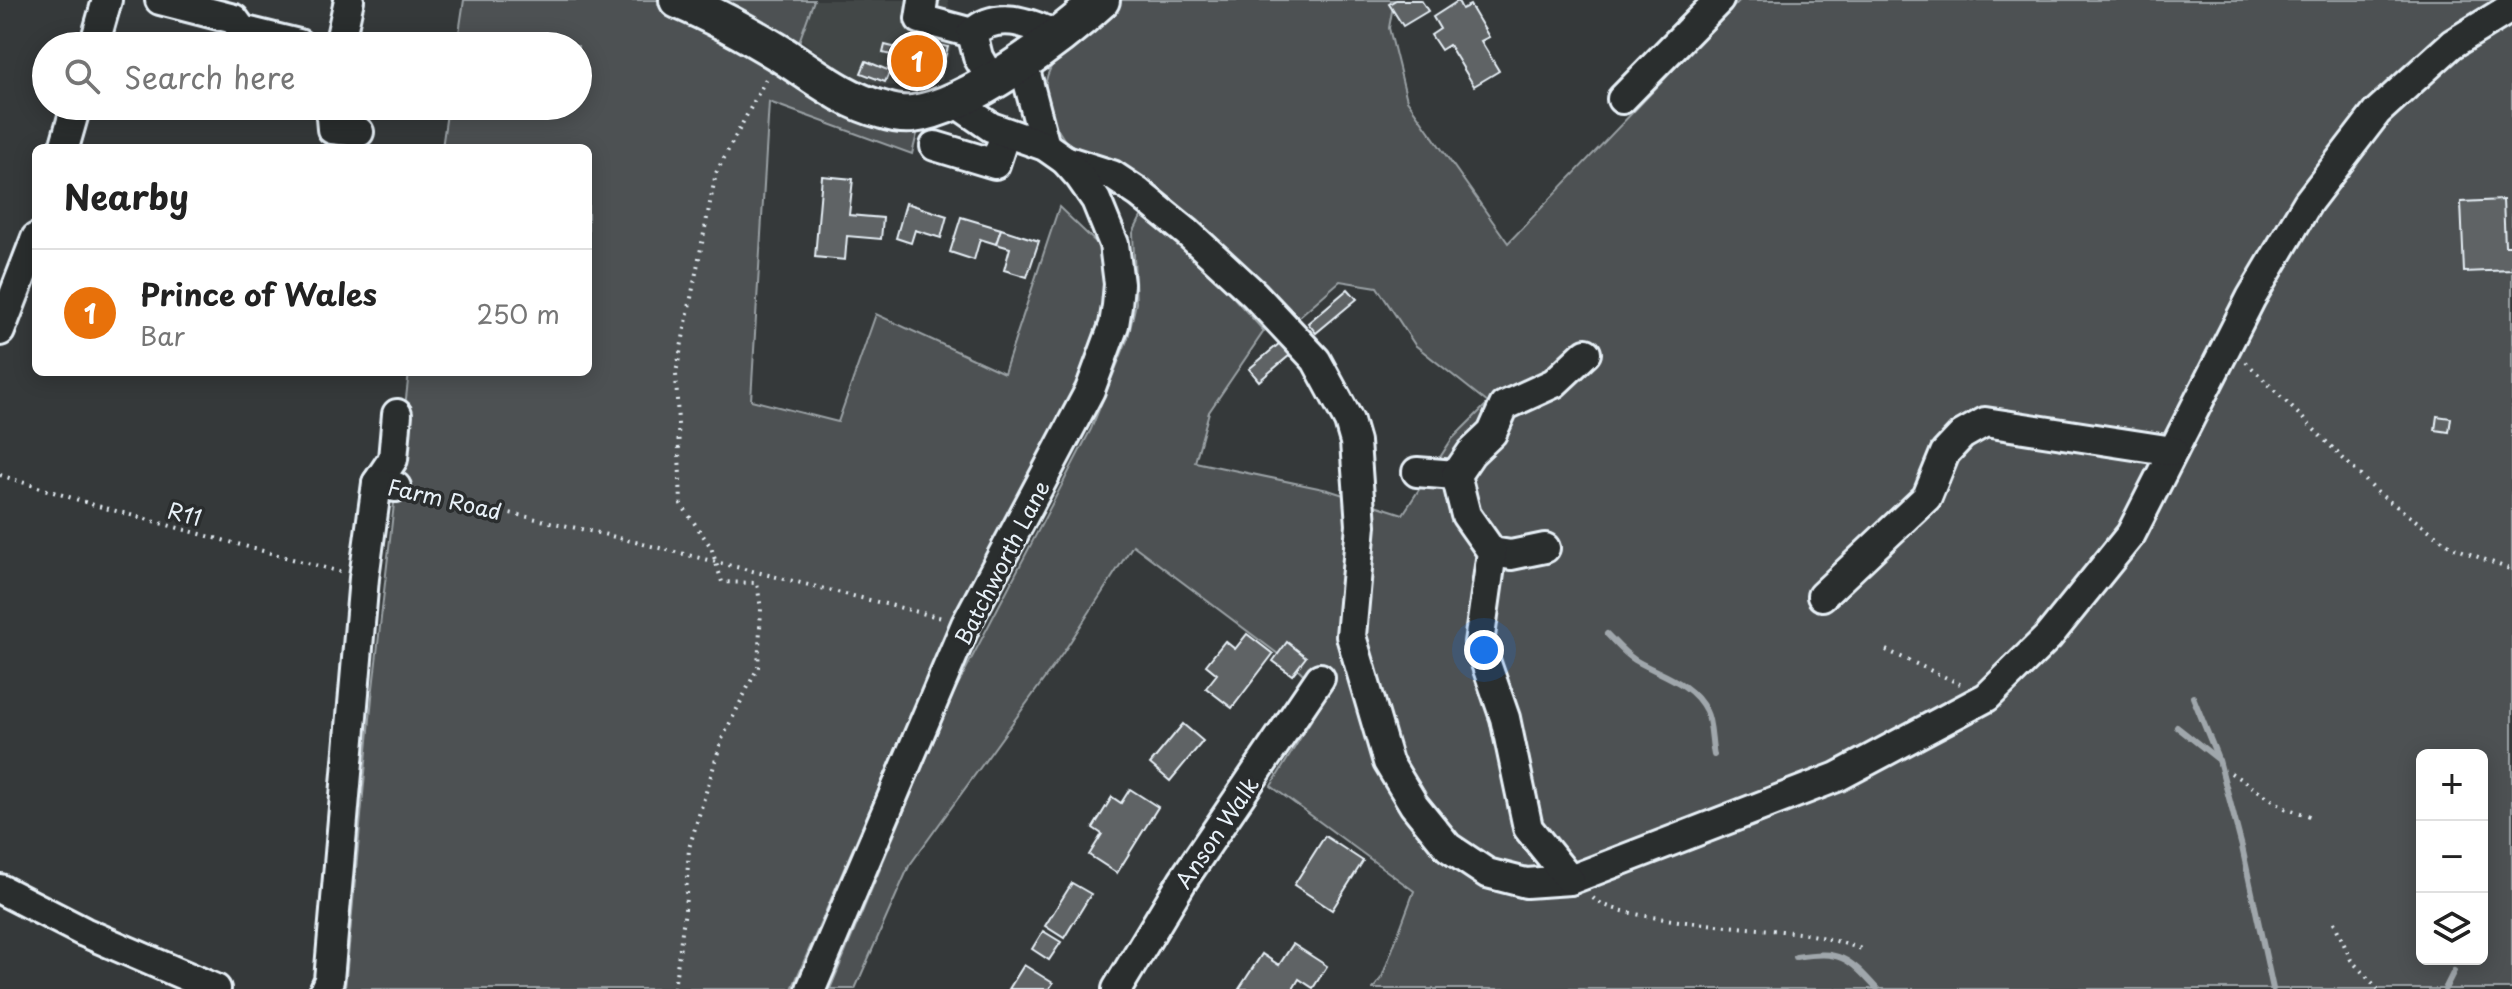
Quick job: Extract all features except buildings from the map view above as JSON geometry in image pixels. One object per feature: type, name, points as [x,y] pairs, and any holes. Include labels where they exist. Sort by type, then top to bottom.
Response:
[{"type":"main road","points":[[678,0],[780,53],[846,96],[881,110],[911,114],[952,100],[992,81],[1059,36],[1101,0]]},
{"type":"street","points":[[98,32],[107,0]]},
{"type":"street","points":[[160,0],[234,19],[242,30],[250,32]]},
{"type":"street","points":[[342,32],[349,0]]},
{"type":"street","points":[[923,0],[920,19],[972,33]]},
{"type":"street","points":[[1622,99],[1719,0]]},
{"type":"street","points":[[952,100],[1005,134],[1112,175],[1155,207],[1254,294],[1316,360],[1349,421],[1355,442],[1361,525],[1351,636],[1388,762],[1414,805],[1448,847],[1487,873],[1526,883],[1575,878],[1837,777],[1987,697],[2048,637],[2131,534],[2251,298],[2308,202],[2377,112],[2452,44],[2512,7]]},
{"type":"street","points":[[972,33],[983,24],[1002,19],[1027,23],[1059,36]]},
{"type":"street","points":[[972,33],[978,57],[992,81]]},
{"type":"street","name":"Batchworth Lane","points":[[811,989],[966,624],[1090,390],[1114,325],[1119,284],[1116,253],[1107,222],[1096,200],[1055,153],[1023,62]]},
{"type":"street","points":[[65,144],[72,120]]},
{"type":"street","points":[[331,120],[332,129],[359,132]]},
{"type":"street","points":[[935,146],[995,164],[1005,134]]},
{"type":"street","points":[[1107,222],[1126,211],[1155,207]]},
{"type":"street","points":[[0,331],[32,248]]},
{"type":"street","points":[[1498,555],[1466,515],[1456,475],[1464,446],[1492,433],[1504,406],[1554,383],[1586,353]]},
{"type":"street","points":[[386,485],[393,459],[397,414]]},
{"type":"street","points":[[1822,596],[1927,497],[1945,453],[1962,435],[1985,422],[2173,451]]},
{"type":"street","points":[[1417,472],[1456,475]]},
{"type":"street","name":"Farm Road","points":[[325,989],[329,980],[364,578],[386,485]]},
{"type":"street","points":[[1498,555],[1545,548]]},
{"type":"street","points":[[1498,555],[1479,643],[1505,718],[1528,828],[1575,878]]},
{"type":"street","name":"Anson Walk","points":[[1117,989],[1183,880],[1320,678]]},
{"type":"street","points":[[0,889],[84,932],[216,989]]},
{"type":"path","points":[[674,989],[685,910],[689,848],[722,739],[758,667],[761,609],[757,583],[722,582],[711,547],[681,504],[676,373],[716,173],[768,75]]},
{"type":"path","points":[[2227,344],[2378,493],[2452,547],[2512,570]]},
{"type":"path","name":"R11","points":[[0,475],[94,505],[364,578]]},
{"type":"path","name":"Farm Road","points":[[386,485],[915,612]]},
{"type":"path","points":[[1886,650],[1987,697]]},
{"type":"path","points":[[2231,773],[2285,808],[2310,816]]},
{"type":"path","points":[[1575,878],[1598,903],[1622,911],[1799,933],[1865,950]]},
{"type":"path","points":[[2334,922],[2351,960],[2378,989]]},
{"type":"shaded area","points":[[464,0],[814,0],[800,39],[792,81],[918,130],[912,154],[769,102],[751,400],[838,422],[876,314],[1004,373],[1059,207],[1105,251],[1102,309],[1088,365],[938,652],[792,989],[345,989],[372,697],[409,376],[592,376],[592,144],[443,144],[446,120],[592,120],[592,32],[459,32]]},
{"type":"shaded area","points":[[814,0],[948,0],[954,36],[942,81],[913,87],[883,85],[849,76],[800,39]]},
{"type":"shaded area","points":[[1117,0],[1394,0],[1389,28],[1407,100],[1508,243],[1740,0],[2512,0],[2512,989],[1373,989],[1382,977],[1414,891],[1271,786],[1326,696],[1298,669],[1133,545],[1063,653],[909,866],[855,989],[830,989],[953,694],[1091,429],[1128,338],[1136,303],[1133,233],[1141,217],[1148,216],[1184,243],[1264,331],[1209,412],[1195,462],[1328,490],[1403,514],[1452,439],[1488,403],[1415,345],[1377,287],[1340,281],[1294,321],[1072,150],[1054,124],[1046,102],[1046,83],[1052,66],[1079,34]]},
{"type":"waterway","points":[[1607,634],[1631,657],[1693,693],[1706,711],[1714,755]]},
{"type":"waterway","points":[[2193,697],[2217,756]]},
{"type":"waterway","points":[[2177,727],[2219,760],[2242,847],[2273,989]]},
{"type":"waterway","points":[[1796,957],[1823,955],[1842,958],[1877,989]]},
{"type":"waterway","points":[[2445,989],[2454,971]]},
{"type":"place","name":"Prince of Wales","points":[[917,61]]}]
